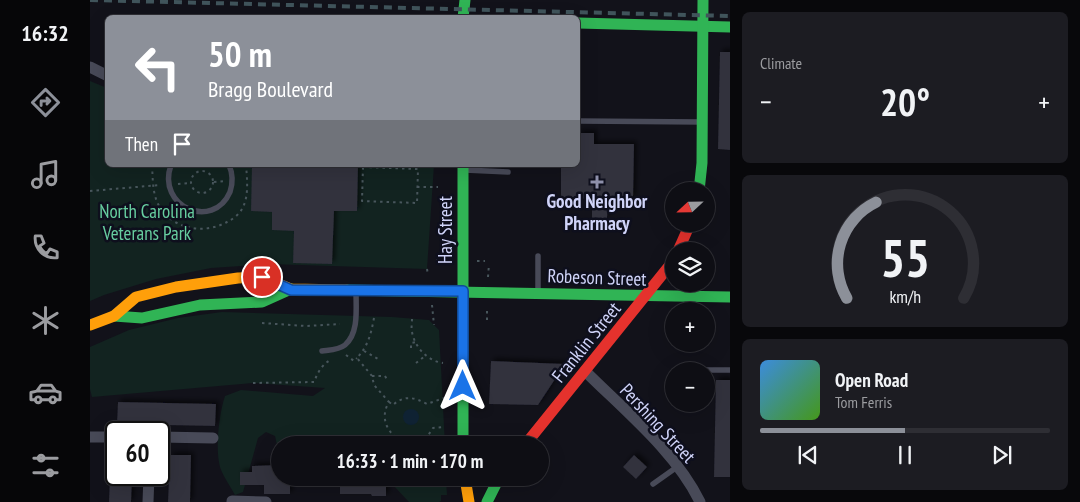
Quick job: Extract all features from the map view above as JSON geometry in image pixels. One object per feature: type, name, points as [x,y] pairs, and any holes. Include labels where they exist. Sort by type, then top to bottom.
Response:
[{"type":"main road","points":[[463,15],[465,0]]},
{"type":"main road","points":[[700,182],[702,163],[702,0]]},
{"type":"main road","points":[[580,23],[730,27]]},
{"type":"main road","name":"Hay Street","points":[[463,167],[463,436]]},
{"type":"main road","name":"Franklin Street","points":[[532,436],[665,272]]},
{"type":"main road","points":[[90,325],[114,316],[136,297],[210,281],[262,277],[291,290]]},
{"type":"main road","points":[[114,316],[142,318],[200,306],[262,302],[291,290]]},
{"type":"main road","name":"Robeson Street","points":[[291,290],[463,291],[730,297]]},
{"type":"main road","points":[[467,486],[469,502]]},
{"type":"main road","points":[[487,502],[495,486]]},
{"type":"street","points":[[90,67],[105,74]]},
{"type":"street","name":"Pershing Street","points":[[585,372],[656,442],[689,482],[700,502]]},
{"type":"street","points":[[90,437],[105,437]]},
{"type":"street","points":[[170,437],[213,438]]},
{"type":"street","points":[[148,502],[149,486]]},
{"type":"street","points":[[232,501],[266,502]]},
{"type":"lane","points":[[580,121],[702,122]]},
{"type":"lane","points":[[171,167],[168,178],[173,197],[183,206],[202,212],[215,208],[229,194],[232,181],[229,167]]},
{"type":"lane","points":[[463,167],[508,172]]},
{"type":"lane","points":[[538,256],[538,293]]},
{"type":"lane","points":[[322,351],[338,349],[345,345],[353,335],[356,290]]},
{"type":"lane","points":[[715,370],[730,370]]},
{"type":"lane","points":[[633,419],[640,404]]},
{"type":"lane","points":[[653,484],[677,466]]},
{"type":"path","points":[[246,167],[246,190]]},
{"type":"path","points":[[363,167],[362,201],[417,203],[418,169],[397,167]]},
{"type":"path","points":[[202,171],[209,174],[213,182],[210,190],[204,193],[197,192],[191,183],[193,176],[202,171]]},
{"type":"path","points":[[213,182],[224,181]]},
{"type":"path","points":[[176,184],[191,183]]},
{"type":"path","points":[[90,191],[163,185]]},
{"type":"path","points":[[417,187],[438,187]]},
{"type":"path","points":[[341,356],[347,354],[354,361],[364,351],[370,340],[374,318]]},
{"type":"path","points":[[412,319],[412,332],[426,356],[434,361],[443,363]]},
{"type":"path","points":[[262,323],[306,326],[340,324]]},
{"type":"path","points":[[411,348],[411,343],[417,342]]},
{"type":"path","points":[[364,351],[378,359]]},
{"type":"path","points":[[416,363],[426,356]]},
{"type":"path","points":[[253,382],[314,382],[319,370],[336,357]]},
{"type":"path","points":[[357,358],[372,376],[374,386],[393,405],[399,400],[409,397],[419,399],[427,404],[444,398]]},
{"type":"path","points":[[372,376],[385,376],[388,381]]},
{"type":"path","points":[[389,402],[386,406],[385,417],[387,427],[392,436],[402,442],[413,443],[429,436],[433,428],[444,428]]},
{"type":"green space","name":"North Carolina Veterans Park","points":[[90,81],[105,87],[105,167],[434,167],[427,269],[269,264],[211,268],[156,279],[90,301]]},
{"type":"green space","points":[[222,312],[392,317],[429,320],[439,330],[445,436],[275,436],[266,432],[258,438],[243,492],[235,495],[220,467],[218,451],[218,432],[225,396],[241,390],[313,396],[325,388],[253,383],[92,397],[90,389],[90,347],[129,330],[178,318]]},
{"type":"green space","points":[[394,486],[446,486],[447,495],[441,495],[441,501],[439,502],[409,502]]},
{"type":"water","points":[[411,409],[419,417],[411,425],[403,417]]},
{"type":"building","points":[[720,52],[730,52],[730,150],[718,149]]},
{"type":"building","name":"Good Neighbor Pharmacy","points":[[580,133],[594,133],[594,144],[634,144],[633,199],[608,198],[607,218],[592,218],[592,199],[561,198],[561,167],[580,167]]},
{"type":"building","points":[[252,167],[358,167],[357,211],[334,211],[332,264],[293,263],[294,231],[272,230],[272,212],[251,211]]},
{"type":"building","points":[[491,361],[565,364],[538,405],[489,404]]},
{"type":"building","points":[[716,380],[730,380],[730,477],[714,477]]},
{"type":"building","points":[[118,402],[216,404],[215,426],[170,425],[170,421],[117,421]]},
{"type":"building","points":[[170,455],[191,455],[190,502],[168,502]]},
{"type":"building","points":[[634,455],[647,467],[636,479],[623,467]]},
{"type":"building","points":[[271,465],[271,486],[290,486],[290,494],[264,494],[264,485],[240,485],[240,472],[252,472],[252,466]]},
{"type":"building","points":[[110,486],[132,486],[131,502],[109,502]]},
{"type":"building","points":[[340,486],[386,486],[386,496],[340,494]]},
{"type":"railway","points":[[90,0],[730,16]]},
{"type":"traffic: fast","points":[[463,15],[465,0]]},
{"type":"traffic: fast","points":[[700,182],[702,163],[703,0]]},
{"type":"traffic: fast","points":[[580,23],[730,27]]},
{"type":"traffic: fast","points":[[463,167],[463,436]]},
{"type":"traffic: fast","points":[[114,316],[142,318],[200,305],[262,302],[291,289]]},
{"type":"traffic: fast","points":[[347,290],[730,297]]},
{"type":"traffic: fast","points":[[487,502],[495,486]]},
{"type":"traffic: slow","points":[[90,325],[114,316],[136,297],[176,287],[238,278],[262,277],[291,289],[347,290]]},
{"type":"traffic: slow","points":[[466,486],[469,502]]},
{"type":"traffic: jam","points":[[682,242],[686,232]]},
{"type":"traffic: jam","points":[[532,436],[665,271]]},
{"type":"place","name":"Good Neighbor Pharmacy","points":[[597,182]]},
{"type":"route","points":[[262,277],[291,290],[463,291],[463,386]]}]
